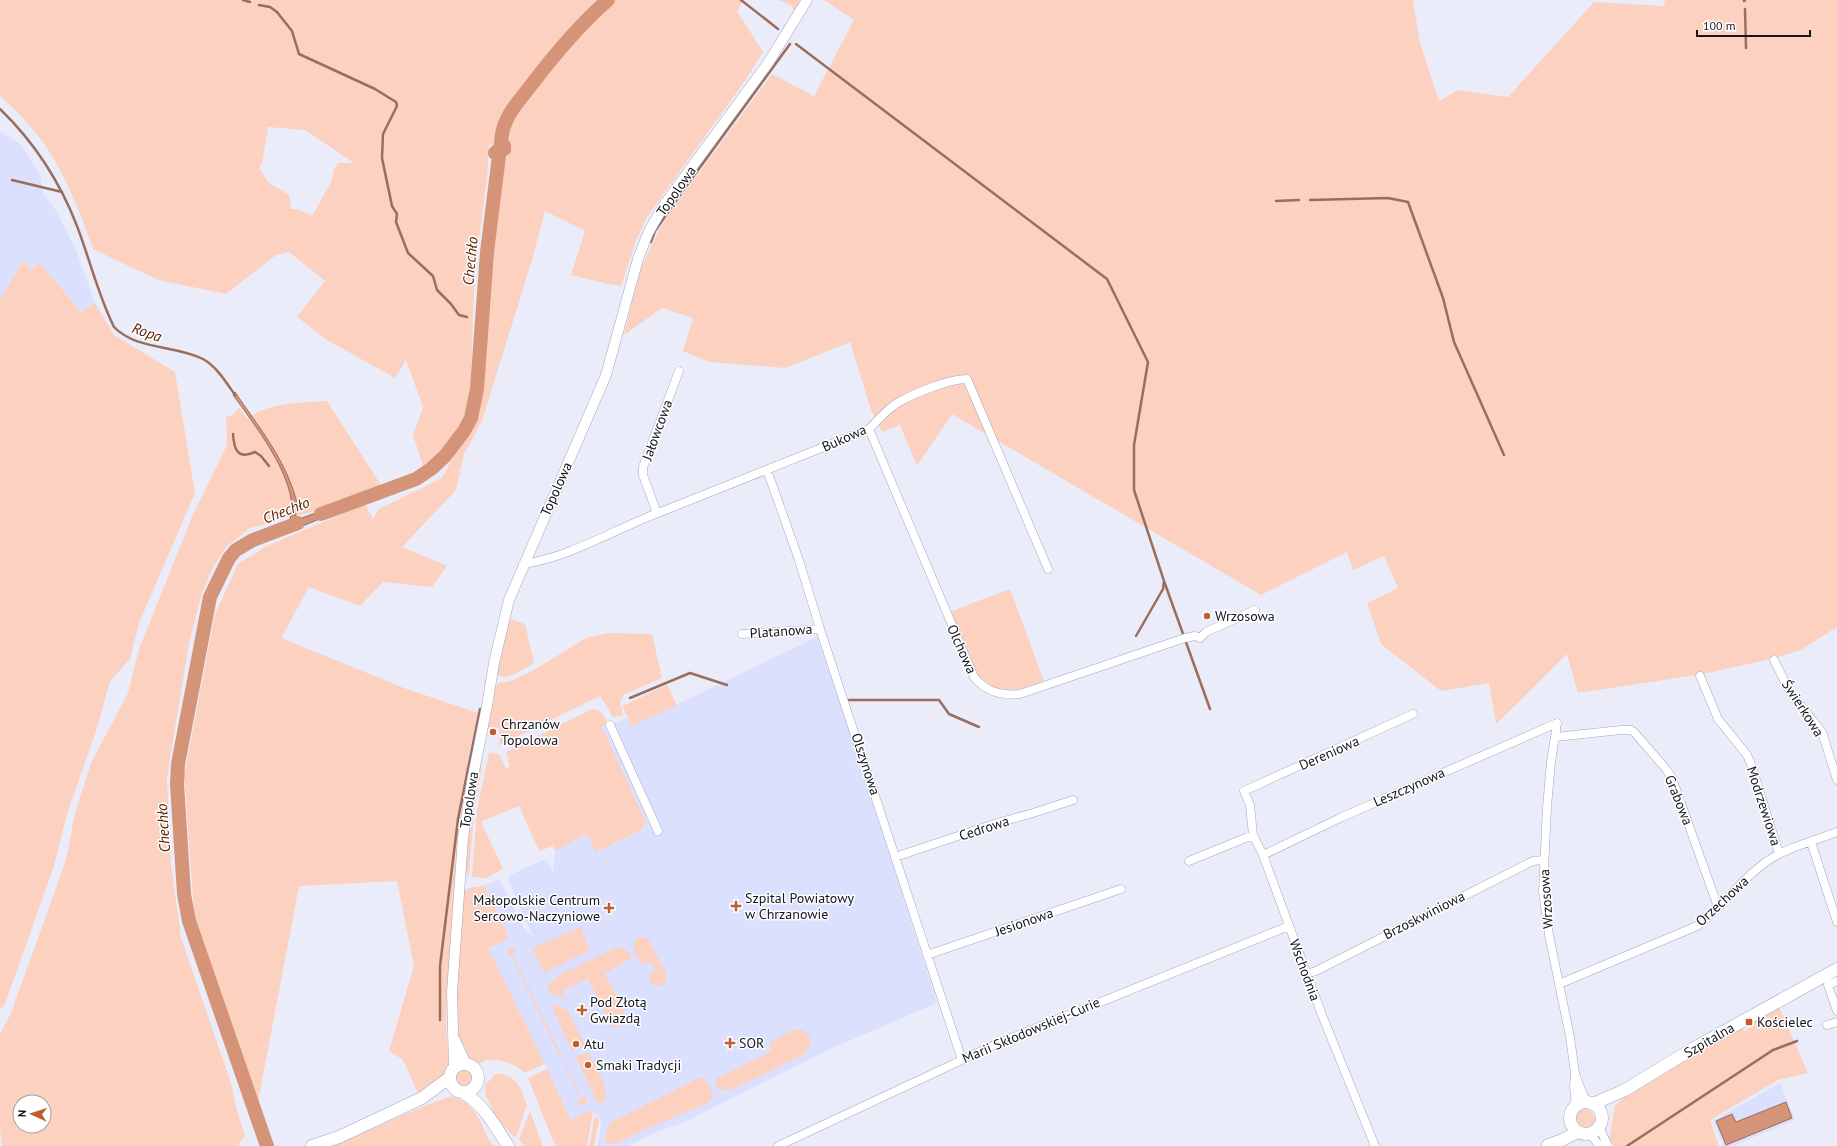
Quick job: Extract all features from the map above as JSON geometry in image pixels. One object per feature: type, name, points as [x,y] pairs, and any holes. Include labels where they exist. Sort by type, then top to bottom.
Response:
[{"type":"main road","name":"Szpitalna","points":[[1594,1106],[1625,1090],[1694,1048],[1837,969]]},
{"type":"main road","points":[[455,1082],[459,1065],[466,1064],[474,1068],[478,1077],[477,1085],[489,1116]]},
{"type":"main road","points":[[455,1082],[489,1116],[508,1146]]},
{"type":"main road","points":[[312,1146],[339,1137],[455,1082],[474,1089],[477,1085]]},
{"type":"main road","points":[[1581,1103],[1594,1106],[1602,1120],[1589,1131],[1547,1146],[1570,1123],[1571,1114],[1576,1106],[1581,1103]]},
{"type":"main road","points":[[1570,1123],[1589,1131]]},
{"type":"street","name":"Topolowa","points":[[455,1082],[452,1030],[452,992],[463,838],[472,781],[504,618],[514,585],[606,375],[638,259],[648,233],[664,205],[768,63],[807,0]]},
{"type":"street","name":"Jałowcowa","points":[[657,513],[643,475],[643,468],[679,371]]},
{"type":"street","name":"Bukowa","points":[[523,564],[584,546],[657,513],[869,429],[889,409],[899,402],[956,379],[967,379],[1048,570]]},
{"type":"street","name":"Olchowa","points":[[869,429],[974,677],[985,689],[1002,694],[1020,694],[1185,638],[1195,636],[1200,638],[1206,632],[1255,610]]},
{"type":"street","name":"Olszynowa","points":[[767,470],[799,560],[820,629],[962,1060]]},
{"type":"street","name":"Platanowa","points":[[742,634],[820,629]]},
{"type":"street","name":"Świerkowa","points":[[1774,660],[1790,692],[1822,732],[1837,780]]},
{"type":"street","name":"Modrzewiowa","points":[[1700,676],[1718,719],[1747,755],[1751,764],[1779,854]]},
{"type":"street","name":"Dereniowa","points":[[1244,791],[1413,714]]},
{"type":"street","name":"Wrzosowa","points":[[1557,723],[1547,799],[1543,892],[1545,914],[1575,1073],[1574,1086],[1576,1106]]},
{"type":"street","name":"Leszczynowa","points":[[1263,855],[1340,818],[1557,723]]},
{"type":"street","points":[[610,725],[658,831]]},
{"type":"street","name":"Grabowa","points":[[1555,737],[1621,730],[1634,732],[1659,759],[1672,778],[1718,907]]},
{"type":"street","name":"Wschodnia","points":[[1244,791],[1250,805],[1253,835],[1263,855],[1306,974],[1375,1146]]},
{"type":"street","name":"Cedrowa","points":[[895,857],[994,824],[1073,800]]},
{"type":"street","name":"Orzechowa","points":[[1559,984],[1689,930],[1705,920],[1754,872],[1779,854],[1837,832]]},
{"type":"street","points":[[1189,861],[1253,835]]},
{"type":"street","points":[[1811,842],[1837,922]]},
{"type":"street","name":"Brzoskwiniowa","points":[[1306,974],[1533,861],[1544,860]]},
{"type":"street","name":"Jesionowa","points":[[927,955],[1121,889]]},
{"type":"street","name":"Marii Skłodowskiej-Curie","points":[[778,1146],[962,1060],[1067,1014],[1289,926]]},
{"type":"street","points":[[1837,981],[1828,985],[1837,1011]]},
{"type":"street","points":[[1826,1025],[1837,1022]]},
{"type":"street","name":"Topolowa","points":[[452,1030],[459,1051],[466,1064]]},
{"type":"street","name":"Wrzosowa","points":[[1575,1073],[1579,1080],[1583,1095],[1594,1106]]},
{"type":"street","points":[[1589,1131],[1600,1146]]},
{"type":"street","points":[[1589,1131],[1608,1146]]},
{"type":"shaded area","points":[[0,0],[606,0],[556,48],[506,116],[498,145],[489,145],[487,178],[477,254],[473,310],[471,385],[464,422],[424,469],[413,435],[423,407],[406,360],[395,378],[327,340],[297,317],[325,281],[289,252],[276,255],[226,294],[158,280],[93,249],[73,197],[54,160],[42,141],[19,114],[0,96]],"holes":[[[268,127],[305,130],[354,163],[338,163],[334,169],[332,180],[312,216],[298,209],[291,209],[289,195],[269,183],[259,168],[262,163]]]},
{"type":"shaded area","points":[[615,0],[744,0],[737,11],[763,52],[745,81],[647,217],[636,241],[621,286],[571,275],[585,231],[545,211],[532,260],[482,421],[464,454],[456,490],[402,547],[447,566],[432,587],[383,582],[360,606],[309,587],[281,638],[404,688],[478,713],[467,765],[471,766],[467,780],[455,880],[447,993],[446,1029],[449,1066],[446,1074],[418,1093],[403,1060],[389,1051],[414,966],[397,881],[299,886],[258,1102],[195,921],[184,776],[215,614],[238,564],[265,547],[365,504],[373,519],[379,509],[442,478],[476,414],[480,386],[490,260],[505,132],[510,118],[565,46]]},
{"type":"shaded area","points":[[778,0],[800,0],[794,11],[791,5]]},
{"type":"shaded area","points":[[824,0],[1413,0],[1420,43],[1439,101],[1458,90],[1508,97],[1594,2],[1664,6],[1665,0],[1837,0],[1837,627],[1801,650],[1775,658],[1703,674],[1578,693],[1567,654],[1496,724],[1489,683],[1441,691],[1381,644],[1367,603],[1398,588],[1384,556],[1353,570],[1347,552],[1261,595],[952,414],[917,466],[900,425],[882,432],[871,410],[850,342],[785,368],[709,362],[683,351],[693,318],[662,308],[624,335],[640,270],[660,228],[673,208],[772,74],[814,96],[854,20]]},
{"type":"shaded area","points":[[0,131],[22,145],[41,177],[43,194],[57,212],[76,250],[95,303],[81,312],[40,263],[31,270],[23,260],[0,300]]},
{"type":"shaded area","points":[[23,260],[31,270],[40,263],[81,312],[95,303],[114,335],[175,372],[195,493],[139,623],[130,659],[110,681],[97,728],[67,814],[54,866],[5,1004],[0,1010],[0,300]]},
{"type":"shaded area","points":[[235,392],[262,430],[285,470],[296,499],[296,520],[338,505],[339,511],[283,534],[280,527],[289,523],[292,508],[290,494],[285,479],[270,448],[233,395]]},
{"type":"shaded area","points":[[327,401],[381,485],[312,512],[296,516],[276,518],[265,524],[250,528],[226,547],[213,567],[202,593],[189,643],[167,777],[171,864],[181,938],[231,1083],[237,1111],[245,1136],[239,1143],[239,1146],[2,1146],[0,1128],[0,1034],[11,1013],[66,860],[75,813],[91,763],[128,693],[139,649],[192,517],[227,445],[226,417],[233,415],[239,407],[247,419],[255,413],[265,409],[296,403]]},
{"type":"shaded area","points":[[1010,589],[1044,681],[1016,690],[995,688],[977,676],[949,612]]},
{"type":"shaded area","points":[[507,618],[525,624],[534,663],[517,673],[503,677],[499,676],[497,671]]},
{"type":"shaded area","points":[[608,633],[652,634],[662,678],[625,694],[620,702],[623,716],[613,717],[600,696],[500,745],[499,728],[488,727],[495,689],[498,683],[511,681],[532,671],[586,638]]},
{"type":"shaded area","name":"Szpital Powiatowy w Chrzanowie","points":[[817,637],[851,734],[937,1003],[830,1049],[685,1122],[656,1132],[628,1146],[598,1146],[601,1121],[599,1117],[593,1112],[571,1120],[488,948],[506,940],[484,886],[499,879],[523,927],[533,937],[509,882],[510,875],[543,860],[547,860],[553,873],[555,851],[587,834],[597,852],[642,830],[646,822],[602,727],[628,718],[632,726]]},
{"type":"shaded area","points":[[667,685],[677,705],[632,726],[622,706]]},
{"type":"shaded area","points":[[592,709],[598,710],[603,714],[608,724],[602,727],[646,822],[642,830],[596,852],[587,834],[555,851],[553,846],[539,851],[519,806],[481,822],[503,869],[486,878],[472,877],[477,810],[489,753],[499,754],[506,769],[510,766],[506,752]]},
{"type":"shaded area","points":[[479,767],[482,767],[474,810],[469,877],[465,871],[467,838]]},
{"type":"shaded area","points":[[484,886],[508,935],[506,940],[488,948],[545,1064],[524,1073],[516,1066],[500,1061],[484,1060],[484,1062],[478,1063],[470,1061],[459,1040],[455,1007],[463,894],[469,888]]},
{"type":"shaded area","points":[[581,927],[590,950],[544,973],[532,948]]},
{"type":"shaded area","points":[[645,937],[648,939],[666,973],[666,982],[661,986],[654,985],[649,981],[650,975],[655,971],[651,963],[641,963],[634,950],[634,944],[637,938]]},
{"type":"shaded area","points":[[510,948],[515,949],[516,951],[512,954],[562,1056],[560,1057],[511,955],[507,956],[507,951]]},
{"type":"shaded area","points":[[615,948],[625,950],[632,958],[605,973],[628,1020],[613,1028],[588,979],[562,991],[567,999],[550,993],[547,989],[549,983],[556,980],[555,977]]},
{"type":"shaded area","points":[[555,1004],[568,1011],[585,1045],[572,1051],[552,1008]]},
{"type":"shaded area","points":[[1779,1007],[1808,1073],[1778,1080],[1710,1120],[1719,1146],[1614,1146],[1609,1139],[1615,1105],[1640,1084],[1678,1065],[1688,1057],[1742,1028],[1744,1031],[1753,1026],[1751,1023]]},
{"type":"shaded area","points":[[795,1029],[803,1030],[810,1037],[810,1046],[803,1055],[729,1091],[717,1088],[717,1078],[768,1053],[772,1049],[769,1043]]},
{"type":"shaded area","points":[[588,1052],[605,1086],[605,1100],[601,1104],[598,1103],[576,1057]]},
{"type":"shaded area","points":[[564,1061],[582,1098],[587,1096],[587,1101],[585,1104],[580,1105],[576,1102],[581,1099],[563,1062]]},
{"type":"shaded area","points":[[547,1069],[571,1120],[589,1111],[593,1112],[587,1146],[556,1146],[554,1143],[528,1078]]},
{"type":"shaded area","points":[[461,1070],[467,1070],[472,1075],[470,1084],[467,1086],[461,1086],[456,1081],[456,1075]]},
{"type":"shaded area","points":[[499,1074],[510,1077],[518,1085],[527,1106],[517,1135],[514,1137],[502,1124],[486,1097],[485,1085],[493,1077],[492,1075]]},
{"type":"shaded area","points":[[699,1078],[705,1079],[712,1091],[712,1099],[706,1104],[655,1125],[615,1144],[606,1142],[606,1132],[611,1122]]},
{"type":"shaded area","points":[[1780,1083],[1795,1120],[1732,1146],[1724,1146],[1713,1121]]},
{"type":"shaded area","points":[[452,1096],[468,1104],[473,1110],[493,1146],[333,1146],[424,1106]]},
{"type":"shaded area","points":[[1786,1102],[1792,1118],[1726,1145],[1716,1121],[1732,1114],[1736,1122]]},
{"type":"shaded area","points":[[1585,1109],[1592,1112],[1595,1119],[1592,1126],[1585,1129],[1578,1126],[1575,1119],[1578,1112]]},
{"type":"shaded area","points":[[530,1111],[543,1146],[524,1146],[519,1139]]},
{"type":"shaded area","points":[[595,1115],[599,1121],[594,1146],[589,1146]]},
{"type":"waterway","points":[[243,0],[250,2]]},
{"type":"waterway","name":"Chechło","points":[[602,0],[605,3]]},
{"type":"waterway","name":"Chechło","points":[[321,514],[416,479],[431,469],[445,456],[464,431],[471,418],[477,389],[487,252],[499,156],[495,153],[504,149],[504,146],[501,145],[503,129],[509,114],[515,105],[568,40],[587,19],[608,0]]},
{"type":"waterway","points":[[741,0],[778,29]]},
{"type":"waterway","points":[[259,5],[270,7],[277,12],[292,31],[299,54],[375,89],[396,102],[397,106],[383,134],[382,158],[392,206],[397,214],[396,222],[408,253],[433,276],[437,290],[451,304],[459,315],[467,317]]},
{"type":"waterway","points":[[1745,9],[1746,48]]},
{"type":"waterway","points":[[651,242],[655,231],[682,192],[790,44]]},
{"type":"waterway","points":[[796,44],[1107,279],[1148,362],[1134,445],[1134,490],[1164,581],[1163,589],[1136,636]]},
{"type":"waterway","name":"Ropa","points":[[0,109],[35,149],[63,194],[82,239],[108,315],[114,327],[133,340],[144,344],[180,351],[203,359],[217,370],[235,395]]},
{"type":"waterway","points":[[12,180],[62,192]]},
{"type":"waterway","points":[[1310,200],[1388,198],[1408,202],[1443,298],[1454,342],[1504,455]]},
{"type":"waterway","points":[[1276,201],[1299,200]]},
{"type":"waterway","name":"Chechło","points":[[477,333],[481,336]]},
{"type":"waterway","points":[[233,434],[234,444],[240,454],[244,455],[255,452],[261,456],[269,466]]},
{"type":"waterway","name":"Chechło","points":[[267,1146],[189,921],[184,894],[177,784],[178,764],[210,597],[229,558],[236,550],[253,540],[298,523]]},
{"type":"waterway","points":[[1164,581],[1210,709]]},
{"type":"waterway","points":[[630,698],[690,673],[727,685]]},
{"type":"waterway","points":[[849,700],[939,700],[949,714],[979,727]]},
{"type":"waterway","points":[[440,1020],[440,966],[458,819],[480,709]]},
{"type":"waterway","points":[[1627,1146],[1773,1050],[1797,1041]]},
{"type":"place","name":"Wrzosowa","points":[[1207,616]]},
{"type":"place","name":"Chrzanów Topolowa","points":[[493,732]]},
{"type":"place","name":"Szpital Powiatowy w Chrzanowie","points":[[736,906]]},
{"type":"place","name":"Małopolskie Centrum Sercowo-Naczyniowe","points":[[609,908]]},
{"type":"place","name":"Pod Złotą Gwiazdą","points":[[582,1010]]},
{"type":"place","name":"Kościelec","points":[[1749,1022]]},
{"type":"place","name":"SOR","points":[[730,1043]]},
{"type":"place","name":"Atu","points":[[576,1044]]},
{"type":"place","name":"Smaki Tradycji","points":[[588,1065]]}]
